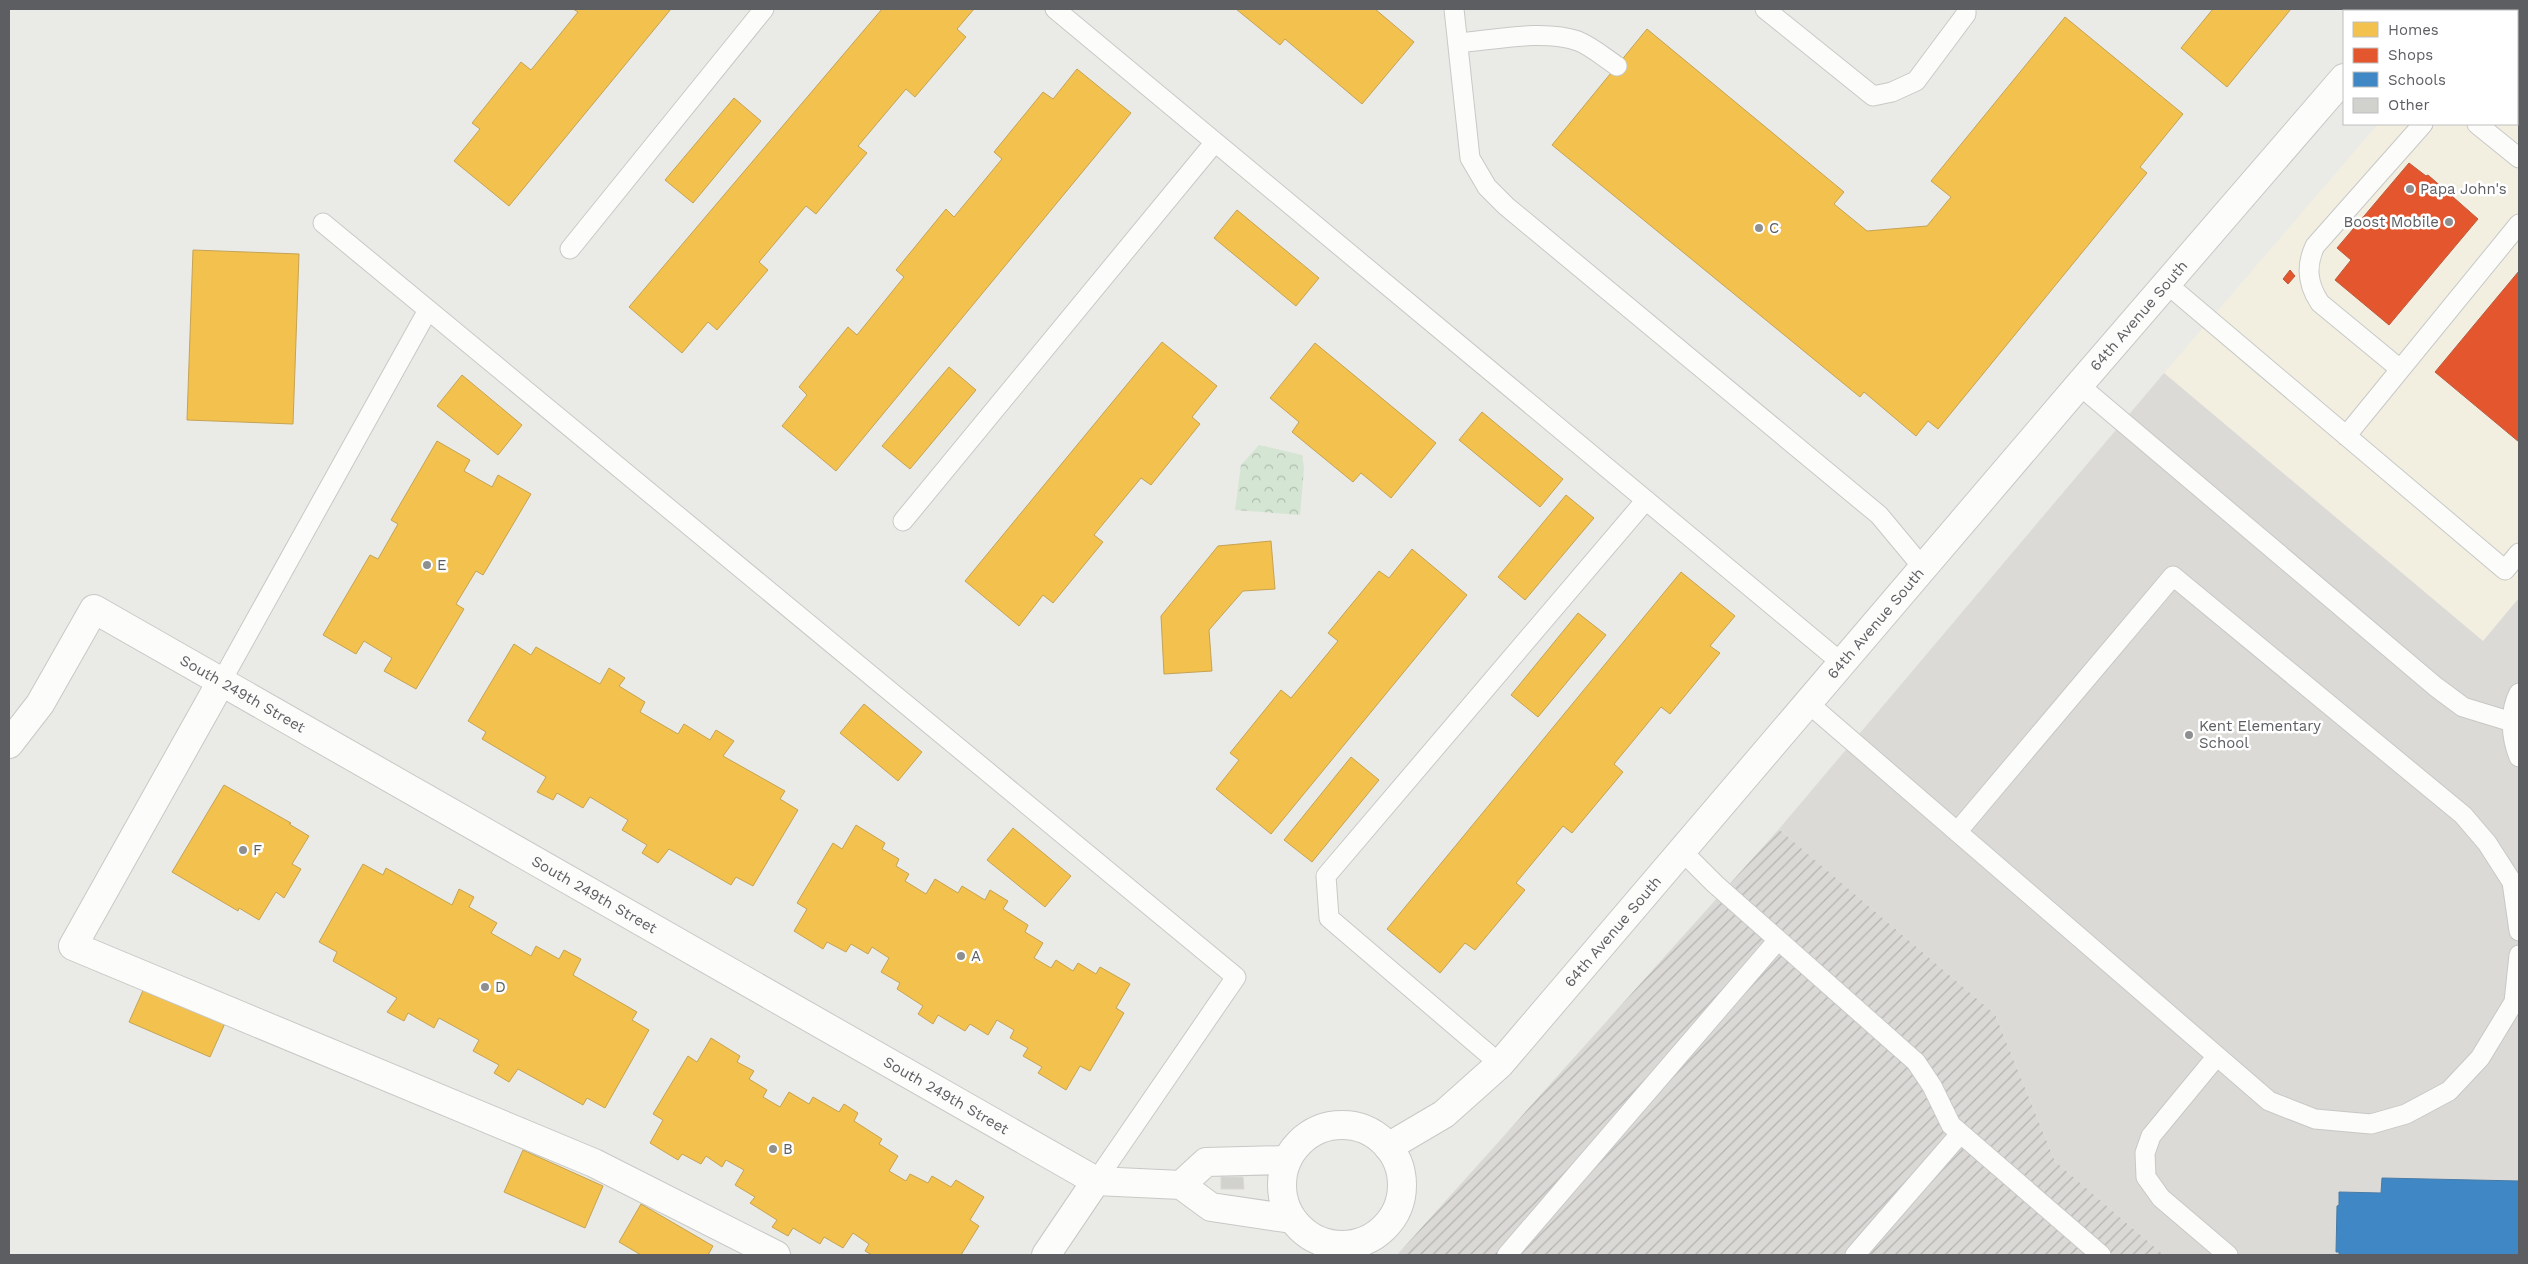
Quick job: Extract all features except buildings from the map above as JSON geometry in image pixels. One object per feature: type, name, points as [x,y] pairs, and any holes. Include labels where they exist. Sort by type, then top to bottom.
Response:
[{"type":"street","name":"64th Avenue South","points":[[1388,1147],[1444,1114],[1500,1064],[1924,569],[2078,385],[2343,79]]},
{"type":"street","name":"South 249th Street","points":[[9,744],[40,704],[94,609],[1096,1180]]},
{"type":"street","points":[[221,682],[73,946],[594,1164],[776,1255]]},
{"type":"street","points":[[1334,1126],[1354,1126],[1373,1134],[1388,1147],[1398,1164],[1402,1183],[1400,1202],[1392,1219],[1378,1233],[1362,1242],[1342,1245],[1324,1242],[1306,1234],[1292,1219],[1284,1200],[1282,1180],[1287,1160],[1298,1144],[1314,1131],[1334,1126]]},
{"type":"street","points":[[1181,1185],[1206,1162],[1287,1160]]},
{"type":"street","points":[[1046,1255],[1096,1180],[1181,1185],[1211,1207],[1292,1219]]},
{"type":"lane","points":[[570,249],[764,9]]},
{"type":"lane","points":[[1055,9],[1843,664]]},
{"type":"lane","points":[[1454,9],[1470,158],[1487,187],[1506,206],[1879,515],[1924,569]]},
{"type":"lane","points":[[1765,9],[1873,96],[1892,92],[1916,81],[1966,14],[1966,9]]},
{"type":"lane","points":[[1458,43],[1532,36],[1560,38],[1578,41],[1617,66]]},
{"type":"lane","points":[[2400,369],[2320,304],[2311,290],[2308,270],[2309,258],[2315,246],[2422,125]]},
{"type":"lane","points":[[2479,125],[2519,158]]},
{"type":"lane","points":[[903,520],[1215,142]]},
{"type":"lane","points":[[323,223],[1236,978],[1096,1180]]},
{"type":"lane","points":[[2346,436],[2519,224]]},
{"type":"lane","points":[[2166,284],[2506,570],[2519,553]]},
{"type":"lane","points":[[221,682],[428,310]]},
{"type":"lane","points":[[2078,385],[2436,687],[2463,707],[2512,722]]},
{"type":"lane","points":[[1500,1064],[1329,918],[1326,876],[1646,500]]},
{"type":"lane","points":[[1957,832],[2173,576],[2463,815],[2487,843],[2512,882],[2519,931]]},
{"type":"lane","points":[[2519,693],[2512,722],[2515,747],[2519,757]]},
{"type":"lane","points":[[1808,703],[2269,1101],[2315,1119],[2371,1124],[2406,1114],[2449,1092],[2480,1058],[2514,1002],[2519,956]]},
{"type":"lane","points":[[1682,851],[1778,940],[1916,1062],[1932,1086],[1951,1125],[1960,1134],[2102,1255]]},
{"type":"lane","points":[[1507,1255],[1778,940]]},
{"type":"lane","points":[[2217,1056],[2151,1136],[2145,1153],[2146,1177],[2161,1198],[2228,1255]]},
{"type":"lane","points":[[1855,1255],[1960,1134]]},
{"type":"shaded area","points":[[2519,47],[2519,598],[2483,641],[2164,373],[2377,125],[2518,125]]},
{"type":"shaded area","name":"Kent Elementary School","points":[[2164,373],[2483,641],[2519,598],[2519,1255],[2164,1255],[2055,1161],[1995,1014],[1779,829]]},
{"type":"shaded area","points":[[1779,829],[1995,1014],[2055,1161],[2164,1255],[1397,1255]]},
{"type":"green space","points":[[1259,445],[1302,455],[1304,468],[1300,515],[1235,510],[1241,465]]},
{"type":"place","name":"Papa John's","points":[[2410,189]]},
{"type":"place","name":"Boost Mobile","points":[[2449,222]]},
{"type":"place","name":"C","points":[[1759,228]]},
{"type":"place","name":"E","points":[[427,565]]},
{"type":"place","name":"Kent Elementary School","points":[[2189,735]]},
{"type":"place","name":"F","points":[[243,850]]},
{"type":"place","name":"A","points":[[961,956]]},
{"type":"place","name":"D","points":[[485,987]]},
{"type":"place","name":"B","points":[[773,1149]]}]
